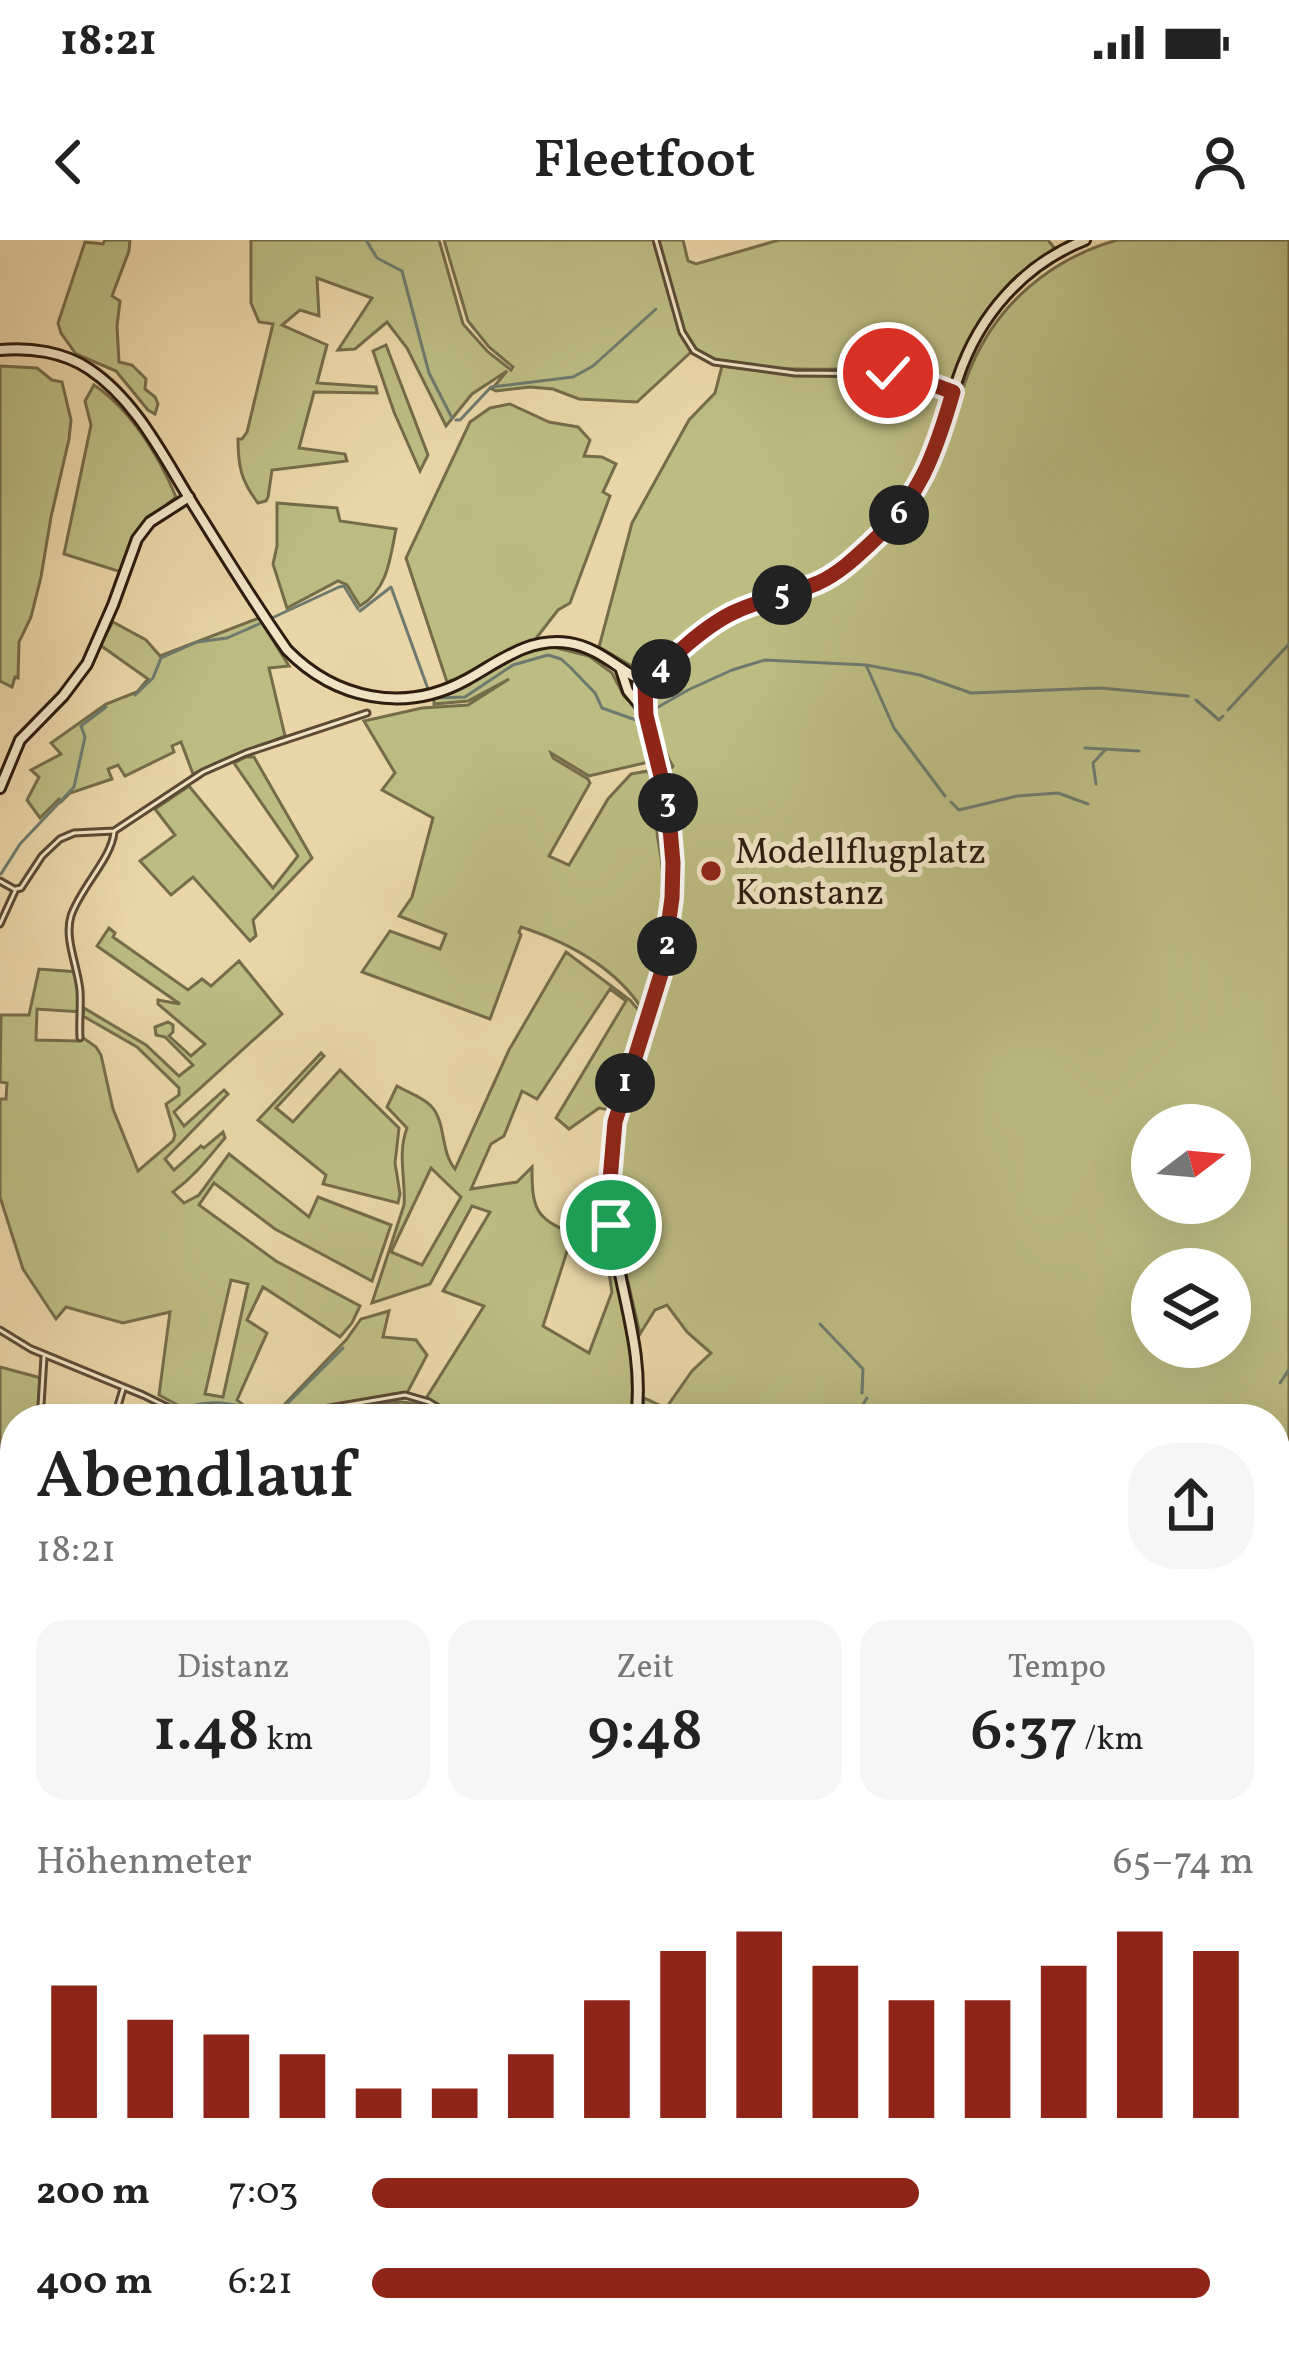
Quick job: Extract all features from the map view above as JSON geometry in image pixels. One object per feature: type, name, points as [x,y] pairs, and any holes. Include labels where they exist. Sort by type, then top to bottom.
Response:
[{"type":"main road","points":[[637,685],[733,612],[820,582],[880,535],[922,482],[981,326],[1007,293],[1039,265],[1085,240]]},
{"type":"main road","points":[[0,350],[72,360],[90,370],[132,410],[286,650],[335,686],[373,698],[428,695],[466,680],[507,654],[549,643],[579,645],[608,658],[637,685],[668,805],[673,863],[662,971],[615,1122],[610,1180],[614,1248],[640,1372],[638,1404]]},
{"type":"main road","points":[[0,788],[14,748],[87,664],[141,533],[189,497]]},
{"type":"street","points":[[656,240],[682,332],[704,358],[782,372],[901,374],[953,392]]},
{"type":"street","points":[[0,880],[21,888],[60,839],[74,833],[114,831],[203,772],[367,713]]},
{"type":"street","points":[[80,1038],[78,972],[69,927],[82,893],[110,851],[114,831]]},
{"type":"street","points":[[0,925],[16,889]]},
{"type":"street","points":[[0,1330],[44,1355],[159,1404]]},
{"type":"street","points":[[41,1404],[44,1355]]},
{"type":"street","points":[[118,1404],[123,1387]]},
{"type":"street","points":[[353,1404],[405,1395],[432,1404]]},
{"type":"green space","points":[[105,240],[130,240],[112,296],[120,301],[119,362],[132,365],[146,379],[145,389],[158,404],[155,414],[116,371],[76,354],[58,323],[85,242],[103,244]]},
{"type":"green space","points":[[251,240],[439,240],[463,324],[511,370],[468,321],[444,240],[683,240],[688,261],[696,264],[779,240],[1048,240],[1055,249],[990,308],[967,345],[952,387],[900,370],[759,368],[708,356],[688,339],[670,285],[682,336],[691,352],[637,402],[579,399],[553,389],[492,389],[507,371],[472,394],[446,426],[407,348],[387,322],[355,349],[338,350],[372,298],[317,278],[319,316],[300,310],[282,325],[327,345],[317,383],[376,387],[377,393],[314,392],[299,448],[345,454],[347,461],[272,470],[268,497],[258,503],[242,473],[238,439],[247,432],[273,324],[259,322],[251,303]]},
{"type":"green space","points":[[1117,240],[1289,240],[1289,1404],[669,1404],[711,1353],[667,1305],[655,1310],[640,1334],[620,1247],[617,1162],[625,1099],[659,1005],[680,884],[678,834],[665,768],[673,766],[656,718],[656,691],[731,623],[829,588],[852,573],[902,525],[927,489],[982,344],[1012,304],[1049,272]]},
{"type":"green space","points":[[386,345],[428,455],[420,471],[373,351]]},
{"type":"green space","points":[[0,366],[37,368],[62,382],[71,420],[41,577],[19,642],[18,678],[12,687],[0,681]]},
{"type":"green space","points":[[722,366],[794,375],[901,377],[949,392],[919,475],[896,510],[864,543],[820,576],[725,611],[644,673],[599,647],[632,523],[689,420],[715,393]]},
{"type":"green space","points":[[94,385],[143,435],[176,497],[140,527],[121,572],[64,554],[91,425],[85,401]]},
{"type":"green space","points":[[510,404],[549,422],[578,427],[590,440],[584,456],[616,464],[603,492],[610,496],[570,603],[558,610],[531,645],[447,682],[406,558],[470,422],[490,408]]},
{"type":"green space","points":[[277,503],[337,508],[340,521],[396,529],[377,591],[360,606],[347,585],[338,581],[287,608],[273,564]]},
{"type":"green space","points":[[259,618],[289,666],[269,668],[285,736],[193,774],[181,742],[172,746],[174,752],[125,776],[118,765],[108,769],[112,779],[70,793],[40,818],[27,800],[39,777],[31,770],[61,754],[51,743],[106,704],[137,692],[148,679],[100,645],[113,622],[146,640],[160,656]]},
{"type":"green space","points":[[549,646],[589,656],[612,673],[634,706],[653,761],[589,776],[551,753],[590,783],[549,856],[569,865],[608,799],[631,774],[648,771],[655,793],[662,883],[668,884],[663,943],[642,1009],[589,958],[521,927],[490,1019],[362,972],[390,931],[440,949],[446,934],[399,916],[412,897],[433,818],[382,790],[395,773],[364,721],[422,708],[468,705],[509,679],[468,701],[434,704],[434,698],[512,657]]},
{"type":"green space","points":[[254,757],[312,858],[253,920],[256,936],[250,941],[193,877],[171,895],[140,861],[175,835],[155,809],[189,786],[273,888],[298,856],[234,763]]},
{"type":"green space","points":[[109,928],[113,937],[188,990],[202,979],[211,986],[239,961],[282,1014],[174,1112],[184,1126],[224,1090],[228,1094],[165,1159],[174,1170],[223,1132],[225,1138],[173,1192],[184,1203],[199,1195],[229,1154],[309,1217],[318,1197],[391,1225],[372,1281],[275,1229],[214,1183],[199,1205],[276,1261],[360,1306],[340,1337],[263,1287],[247,1320],[267,1333],[237,1400],[242,1404],[176,1404],[159,1395],[170,1312],[123,1323],[66,1307],[56,1319],[23,1269],[0,1197],[0,1099],[6,1099],[7,1083],[0,1082],[1,1015],[29,1015],[39,969],[78,972],[81,1012],[37,1009],[36,1040],[78,1041],[82,1037],[96,1047],[113,1109],[138,1171],[173,1141],[166,1104],[179,1095],[179,1088],[137,1047],[83,1016],[84,1008],[146,1045],[179,1076],[193,1065],[165,1037],[156,1035],[155,1027],[173,1025],[169,1036],[191,1056],[205,1044],[158,1000],[180,1004],[97,946]],"holes":[[[231,1280],[248,1284],[223,1397],[205,1394]]]},
{"type":"green space","points":[[566,952],[641,1013],[644,1024],[613,1120],[611,1110],[599,1108],[569,1129],[556,1118],[626,1001],[610,989],[537,1099],[522,1091],[504,1136],[491,1144],[471,1189],[517,1182],[532,1167],[538,1210],[550,1223],[573,1233],[543,1326],[589,1353],[612,1292],[605,1247],[610,1248],[636,1373],[634,1404],[432,1404],[425,1400],[484,1306],[443,1291],[490,1212],[472,1206],[430,1284],[372,1303],[404,1205],[402,1157],[407,1128],[387,1107],[397,1086],[436,1112],[455,1169],[509,1050]],"holes":[[[431,1168],[461,1197],[422,1265],[391,1252]]]},
{"type":"green space","points":[[321,1053],[324,1056],[276,1108],[293,1122],[340,1070],[399,1128],[398,1203],[323,1184],[326,1175],[258,1120]]},
{"type":"green space","points":[[389,1311],[383,1337],[416,1340],[427,1355],[405,1397],[365,1404],[285,1404],[346,1340],[361,1319]]},
{"type":"green space","points":[[0,1367],[41,1378],[39,1404],[0,1404]]},
{"type":"waterway","points":[[366,240],[377,258],[402,271],[429,373],[452,418]]},
{"type":"waterway","points":[[456,420],[491,387],[573,377],[593,366],[656,309]]},
{"type":"waterway","points":[[272,618],[344,586],[358,609]]},
{"type":"waterway","points":[[360,611],[391,587],[428,689]]},
{"type":"waterway","points":[[135,695],[153,678],[161,658],[259,624]]},
{"type":"waterway","points":[[1228,710],[1289,644]]},
{"type":"waterway","points":[[436,698],[465,697],[513,665],[548,655],[570,667],[595,693],[602,708],[636,720]]},
{"type":"waterway","points":[[653,710],[732,670],[765,660],[866,665],[920,675],[971,693],[1100,688],[1188,696]]},
{"type":"waterway","points":[[866,665],[894,728],[945,796]]},
{"type":"waterway","points":[[1196,700],[1219,720],[1223,716]]},
{"type":"waterway","points":[[1,874],[20,844],[74,787],[85,737],[81,726],[106,707]]},
{"type":"waterway","points":[[1085,748],[1139,751]]},
{"type":"waterway","points":[[1096,784],[1093,763],[1106,749]]},
{"type":"waterway","points":[[951,802],[959,810],[1017,796],[1058,793],[1088,804]]},
{"type":"waterway","points":[[820,1324],[863,1369],[862,1393]]},
{"type":"waterway","points":[[287,1404],[343,1348]]},
{"type":"waterway","points":[[1280,1383],[1288,1371]]},
{"type":"waterway","points":[[863,1404],[867,1398]]},
{"type":"waterway","points":[[206,1404],[223,1404]]},
{"type":"place","name":"Modellflugplatz Konstanz","points":[[711,871]]},
{"type":"route","points":[[611,1225],[615,1122],[662,971],[672,898],[672,834],[646,715],[645,686],[733,612],[820,582],[895,520],[922,482],[953,392],[888,373]]}]
